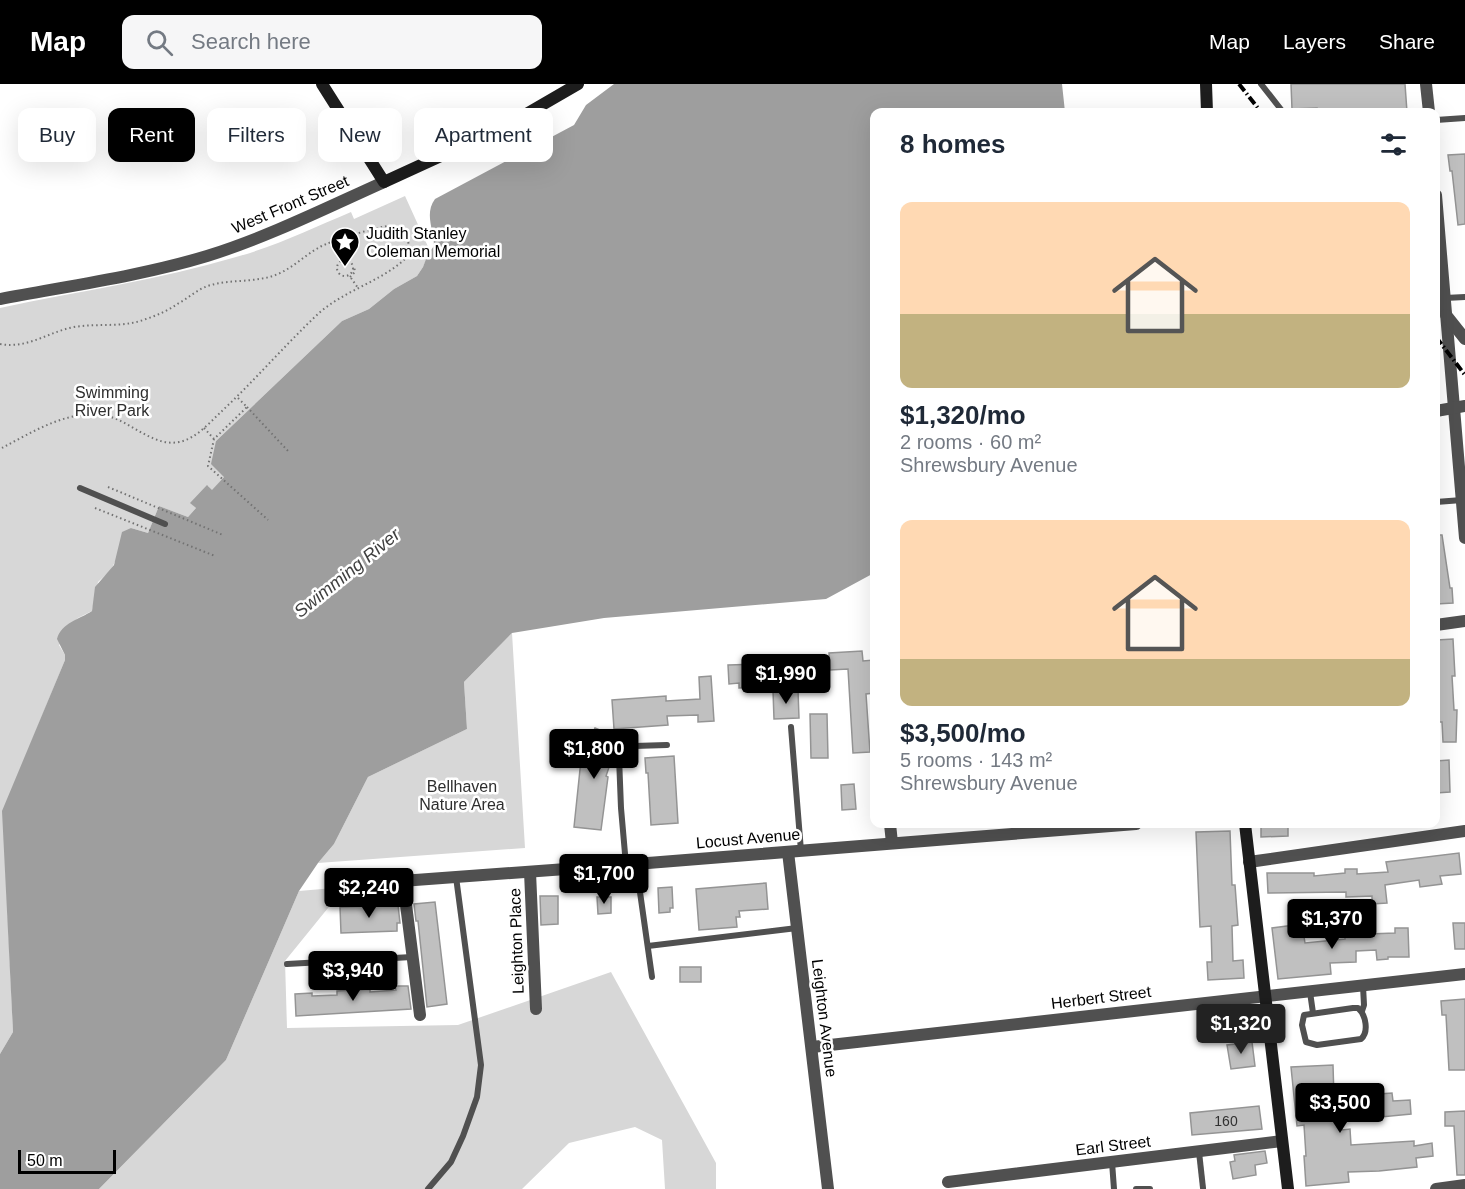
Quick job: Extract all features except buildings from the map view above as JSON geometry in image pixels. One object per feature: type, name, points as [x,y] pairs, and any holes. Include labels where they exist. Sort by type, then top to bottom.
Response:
[{"type":"main road","points":[[322,84],[384,182]]},
{"type":"main road","points":[[1206,84],[1207,108]]},
{"type":"main road","name":"West Front Street","points":[[384,182],[504,127],[576,85]]},
{"type":"main road","points":[[1245,828],[1288,1189]]},
{"type":"street","points":[[1426,84],[1429,108]]},
{"type":"street","name":"West Front Street","points":[[0,298],[207,256],[256,238],[384,182]]},
{"type":"street","points":[[1440,288],[1444,298],[1460,407],[1465,538]]},
{"type":"street","points":[[1446,315],[1465,339]]},
{"type":"street","points":[[1440,410],[1460,407]]},
{"type":"street","points":[[1440,624],[1465,621]]},
{"type":"street","points":[[890,828],[892,843]]},
{"type":"street","name":"Locust Avenue","points":[[362,884],[1085,828]]},
{"type":"street","points":[[1249,862],[1465,831]]},
{"type":"street","name":"Leighton Avenue","points":[[794,851],[797,928],[828,1189]]},
{"type":"street","name":"Leighton Place","points":[[530,872],[536,1009]]},
{"type":"street","points":[[402,881],[420,1015]]},
{"type":"street","name":"Herbert Street","points":[[812,1047],[1465,974]]},
{"type":"street","name":"Earl Street","points":[[948,1182],[1282,1141]]},
{"type":"street","points":[[1436,1189],[1465,1185]]},
{"type":"lane","points":[[1261,84],[1279,108]]},
{"type":"lane","points":[[1440,120],[1465,118]]},
{"type":"lane","points":[[1444,298],[1465,297]]},
{"type":"lane","points":[[80,488],[165,524]]},
{"type":"lane","points":[[1440,502],[1462,500]]},
{"type":"lane","points":[[791,727],[794,851]]},
{"type":"lane","points":[[652,977],[621,808],[619,757],[634,746],[667,745]]},
{"type":"lane","points":[[428,1189],[451,1162],[463,1136],[477,1097],[481,1065],[456,877]]},
{"type":"lane","points":[[648,946],[797,928]]},
{"type":"lane","points":[[287,964],[412,957]]},
{"type":"lane","points":[[1362,1011],[1353,1008],[1304,1016],[1302,1025],[1306,1042],[1317,1045],[1361,1039],[1366,1031],[1362,1011],[1363,986]]},
{"type":"lane","points":[[1310,992],[1313,1013]]},
{"type":"lane","points":[[1199,1152],[1203,1188]]},
{"type":"lane","points":[[1112,1162],[1114,1189]]},
{"type":"lane","points":[[1136,1189],[1150,1189]]},
{"type":"path","points":[[0,344],[26,344],[51,333],[74,327],[134,323],[174,306],[206,286],[273,276],[332,242],[387,226],[405,232],[408,244],[407,256],[393,268],[320,313],[237,397],[204,428],[188,439],[173,443],[146,435],[112,417],[80,416],[55,422],[0,449]]},
{"type":"path","points":[[349,276],[356,270],[356,266],[347,260],[342,260],[336,269],[344,276],[349,276],[358,288]]},
{"type":"path","points":[[237,397],[288,451]]},
{"type":"path","points":[[248,407],[214,439],[208,466],[268,520]]},
{"type":"path","points":[[204,428],[214,439]]},
{"type":"path","points":[[108,487],[223,535]]},
{"type":"path","points":[[95,508],[215,556]]},
{"type":"green space","name":"Swimming River Park","points":[[405,196],[430,251],[417,276],[394,289],[369,309],[342,321],[216,441],[224,477],[212,491],[208,486],[191,503],[196,508],[188,517],[159,506],[148,533],[131,528],[111,570],[98,582],[92,611],[78,618],[59,645],[65,655],[65,660],[3,811],[13,1032],[0,1054],[0,308],[148,279],[251,253],[351,212],[354,219]]},
{"type":"green space","name":"Bellhaven Nature Area","points":[[512,633],[525,848],[318,863],[334,844],[368,777],[467,729],[464,682]]},
{"type":"green space","points":[[345,887],[285,961],[287,1028],[458,1025],[611,972],[716,1163],[716,1189],[665,1189],[662,1140],[635,1127],[569,1143],[522,1189],[99,1189],[226,1060],[299,891]]},
{"type":"water","name":"Swimming River","points":[[614,84],[1062,84],[1065,108],[870,108],[870,575],[826,599],[604,618],[512,633],[464,682],[467,729],[368,777],[334,844],[299,891],[226,1060],[99,1189],[0,1189],[0,1054],[13,1032],[2,811],[65,660],[57,639],[59,634],[67,625],[92,611],[95,587],[114,565],[122,532],[131,528],[148,533],[159,506],[188,517],[196,508],[190,503],[207,485],[212,490],[224,477],[211,464],[216,441],[342,321],[369,309],[394,289],[417,276],[434,246],[430,210],[435,199],[504,162],[553,162],[553,136],[574,125],[586,105]]},
{"type":"railway","points":[[1239,84],[1258,108]]},
{"type":"railway","points":[[1440,342],[1465,375]]},
{"type":"place","name":"Judith Stanley Coleman Memorial","points":[[345,268]]}]
